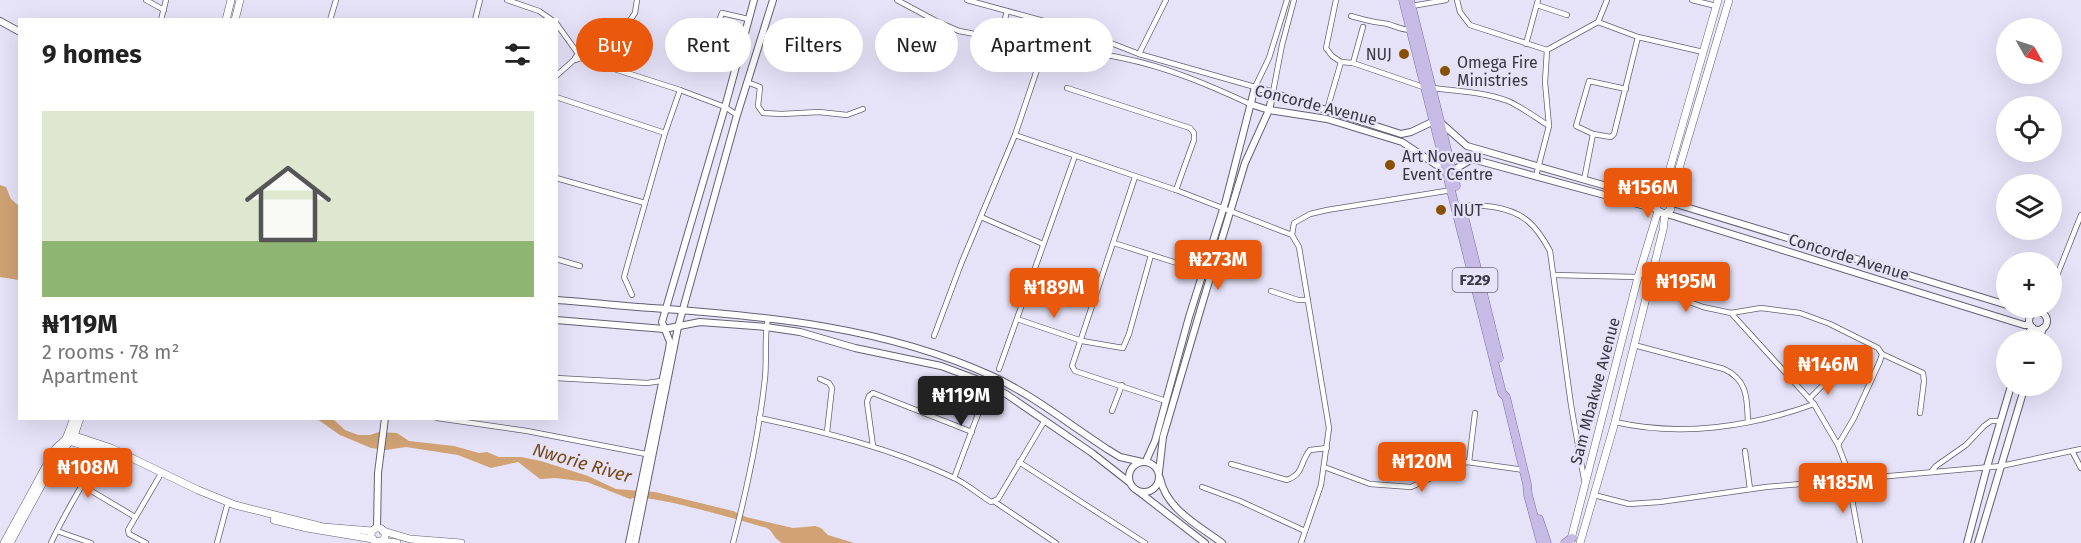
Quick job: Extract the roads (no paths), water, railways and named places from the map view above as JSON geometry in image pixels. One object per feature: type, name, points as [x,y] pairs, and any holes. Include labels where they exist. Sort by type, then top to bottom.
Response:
[{"type":"main road","points":[[226,18],[231,0]]},
{"type":"main road","points":[[236,18],[240,0]]},
{"type":"main road","name":"F229","points":[[1403,0],[1429,88]]},
{"type":"main road","points":[[1717,3],[1660,200],[1661,212],[1671,209],[1670,203],[1729,0]]},
{"type":"main road","name":"F229","points":[[1411,3],[1449,171],[1502,379],[1502,393],[1506,397],[1527,484]]},
{"type":"main road","name":"F229","points":[[1449,171],[1452,190],[1459,207]]},
{"type":"main road","points":[[1660,200],[1670,203]]},
{"type":"main road","name":"Sam Mbakwe Avenue","points":[[1569,541],[1638,277],[1661,212]]},
{"type":"main road","name":"Sam Mbakwe Avenue","points":[[1580,543],[1615,422],[1663,230],[1661,212]]},
{"type":"main road","points":[[4,543],[56,448],[70,439],[74,420]]},
{"type":"main road","points":[[10,543],[79,420]]},
{"type":"main road","points":[[70,439],[103,447],[227,504],[307,528],[461,543]]},
{"type":"main road","points":[[1527,484],[1545,543]]},
{"type":"main road","points":[[1527,484],[1528,495],[1545,543]]},
{"type":"main road","points":[[1537,513],[1545,543]]},
{"type":"main road","points":[[377,536],[397,543]]},
{"type":"street","points":[[146,0],[164,10]]},
{"type":"street","points":[[162,18],[166,0]]},
{"type":"street","points":[[331,18],[336,0]]},
{"type":"street","points":[[476,18],[480,0]]},
{"type":"street","points":[[507,0],[539,11],[549,18]]},
{"type":"street","points":[[632,18],[635,13],[637,0]]},
{"type":"street","points":[[749,18],[754,0]]},
{"type":"street","points":[[629,543],[682,310],[772,0]]},
{"type":"street","name":"Concorde Avenue","points":[[897,0],[949,27],[970,32]]},
{"type":"street","name":"Concorde Avenue","points":[[967,0],[1033,18]]},
{"type":"street","points":[[1139,54],[1166,0]]},
{"type":"street","points":[[1138,491],[1147,492],[1155,488],[1163,437],[1226,210],[1250,104],[1255,87],[1272,51],[1287,0]]},
{"type":"street","points":[[1129,482],[1131,469],[1144,461],[1155,441],[1189,317],[1226,210],[1269,110],[1281,45],[1294,0]]},
{"type":"street","points":[[1336,0],[1326,48],[1341,62],[1353,63],[1429,88],[1483,94],[1511,102],[1549,126]]},
{"type":"street","points":[[1411,3],[1446,0]]},
{"type":"street","points":[[1457,0],[1460,12],[1470,25],[1547,50],[1598,22],[1607,0]]},
{"type":"street","points":[[1692,0],[1717,3]]},
{"type":"street","points":[[1526,44],[1537,3],[1567,15]]},
{"type":"street","points":[[1005,18],[1007,11]]},
{"type":"street","points":[[720,18],[722,13],[741,18]]},
{"type":"street","points":[[1352,16],[1401,30],[1412,30]]},
{"type":"street","points":[[0,21],[18,31]]},
{"type":"street","points":[[1598,22],[1638,37],[1703,52]]},
{"type":"street","points":[[558,26],[576,54]]},
{"type":"street","points":[[1353,63],[1363,27]]},
{"type":"street","points":[[1626,89],[1588,81],[1575,123],[1580,129],[1593,134],[1611,137],[1614,134],[1626,89],[1638,37]]},
{"type":"street","name":"Concorde Avenue","points":[[1113,44],[1139,54],[1255,87],[1401,134],[1437,121]]},
{"type":"street","points":[[1536,176],[1549,126],[1545,82],[1547,50]]},
{"type":"street","name":"Concorde Avenue","points":[[1113,57],[1159,67],[1208,84],[1250,104],[1269,110],[1327,119],[1402,141],[1449,171],[1472,159],[1661,212],[2028,327],[2039,330],[2043,328]]},
{"type":"street","points":[[558,74],[576,60]]},
{"type":"street","points":[[1327,111],[1341,62]]},
{"type":"street","points":[[623,72],[680,90],[725,107],[737,115]]},
{"type":"street","points":[[643,489],[646,454],[670,342],[662,322],[734,72]]},
{"type":"street","points":[[934,336],[1015,135],[1036,72]]},
{"type":"street","points":[[747,82],[760,87],[758,106],[763,113],[819,112],[847,115],[863,109]]},
{"type":"street","points":[[1067,88],[1190,128],[1194,133],[1194,140],[1176,190]]},
{"type":"street","points":[[632,295],[624,277],[665,133],[680,90]]},
{"type":"street","points":[[558,98],[665,133]]},
{"type":"street","points":[[1437,121],[1465,145],[1660,200]]},
{"type":"street","points":[[1584,180],[1593,134]]},
{"type":"street","points":[[1015,135],[1176,190],[1292,235],[1299,247],[1329,428],[1321,485],[1301,543]]},
{"type":"street","points":[[999,369],[1075,156]]},
{"type":"street","points":[[1135,177],[1072,366],[1075,371],[1166,401]]},
{"type":"street","points":[[558,179],[645,203]]},
{"type":"street","points":[[1292,235],[1294,223],[1310,214],[1452,190]]},
{"type":"street","name":"Concorde Avenue","points":[[1670,203],[1745,223],[1996,302]]},
{"type":"street","points":[[1459,207],[1477,204],[1504,209],[1523,216],[1540,232],[1550,251],[1571,405],[1585,482]]},
{"type":"street","points":[[2062,263],[2081,215]]},
{"type":"street","points":[[981,217],[1043,244]]},
{"type":"street","points":[[1740,238],[1745,223]]},
{"type":"street","points":[[1114,243],[1183,265]]},
{"type":"street","points":[[1017,319],[1082,341],[1125,347],[1151,255]]},
{"type":"street","points":[[558,260],[580,266]]},
{"type":"street","points":[[1554,275],[1638,277]]},
{"type":"street","points":[[1648,286],[1703,307],[1731,314],[1761,308],[1800,312],[1830,324],[1923,374],[1920,413]]},
{"type":"street","points":[[1271,291],[1299,300],[1308,300]]},
{"type":"street","points":[[558,300],[768,318],[825,326],[858,332],[936,354],[1004,382],[1120,457],[1154,465],[1166,494],[1181,513],[1222,543]]},
{"type":"street","points":[[1731,314],[1814,404],[1839,445],[1860,543]]},
{"type":"street","points":[[733,543],[754,454],[765,378],[768,318]]},
{"type":"street","points":[[2027,330],[2030,318]]},
{"type":"street","points":[[2043,328],[2047,321],[2045,318]]},
{"type":"street","points":[[558,320],[664,329],[700,322],[766,327],[800,332],[855,348],[941,366],[990,385],[1045,420],[1092,453],[1205,543]]},
{"type":"street","points":[[1634,345],[1724,369],[1735,375],[1745,389],[1748,422]]},
{"type":"street","points":[[1839,445],[1854,418],[1882,354]]},
{"type":"street","points":[[558,378],[647,383],[661,381]]},
{"type":"street","points":[[1809,399],[1830,378]]},
{"type":"street","points":[[820,379],[829,383],[832,388],[826,432]]},
{"type":"street","points":[[954,478],[990,385]]},
{"type":"street","points":[[1112,411],[1122,385]]},
{"type":"street","points":[[873,446],[867,402],[873,393],[972,432]]},
{"type":"street","points":[[1967,543],[2008,396]]},
{"type":"street","points":[[1978,543],[2022,396]]},
{"type":"street","points":[[1615,422],[1648,429],[1673,430],[1748,422],[1788,414],[1814,404]]},
{"type":"street","points":[[1469,462],[1475,413]]},
{"type":"street","points":[[759,418],[826,432],[873,446],[954,478],[1056,543]]},
{"type":"street","points":[[452,420],[527,430],[646,454]]},
{"type":"street","points":[[995,502],[1045,420]]},
{"type":"street","points":[[1931,472],[1975,437],[1984,426],[1991,421],[2000,421]]},
{"type":"street","points":[[377,536],[378,473],[384,422]]},
{"type":"street","points":[[51,543],[103,447]]},
{"type":"street","points":[[1231,464],[1287,480],[1300,473],[1306,456],[1311,450],[1327,448]]},
{"type":"street","points":[[1594,495],[1638,504],[1681,500],[1750,489],[2001,466],[2081,449]]},
{"type":"street","points":[[1744,451],[1750,489]]},
{"type":"street","points":[[2072,451],[2081,468]]},
{"type":"street","points":[[1020,462],[1145,543]]},
{"type":"street","points":[[1324,467],[1370,484],[1411,487],[1434,475],[1469,462],[1524,470]]},
{"type":"street","points":[[146,543],[129,534],[128,530],[161,474]]},
{"type":"street","points":[[83,486],[135,517]]},
{"type":"street","points":[[1202,487],[1240,501],[1305,531]]},
{"type":"street","points":[[635,543],[641,498]]},
{"type":"street","points":[[217,543],[227,504]]},
{"type":"street","points":[[57,531],[91,543]]},
{"type":"street","points":[[1129,543],[1133,535]]},
{"type":"street","points":[[129,543],[132,536]]},
{"type":"place","name":"NUJ","points":[[1404,54]]},
{"type":"place","name":"Omega Fire Ministries","points":[[1445,71]]},
{"type":"place","name":"Art Noveau Event Centre","points":[[1390,165]]},
{"type":"place","name":"NUT","points":[[1441,210]]},
{"type":"water label","name":"Nworie River","points":[[582,463]]}]
